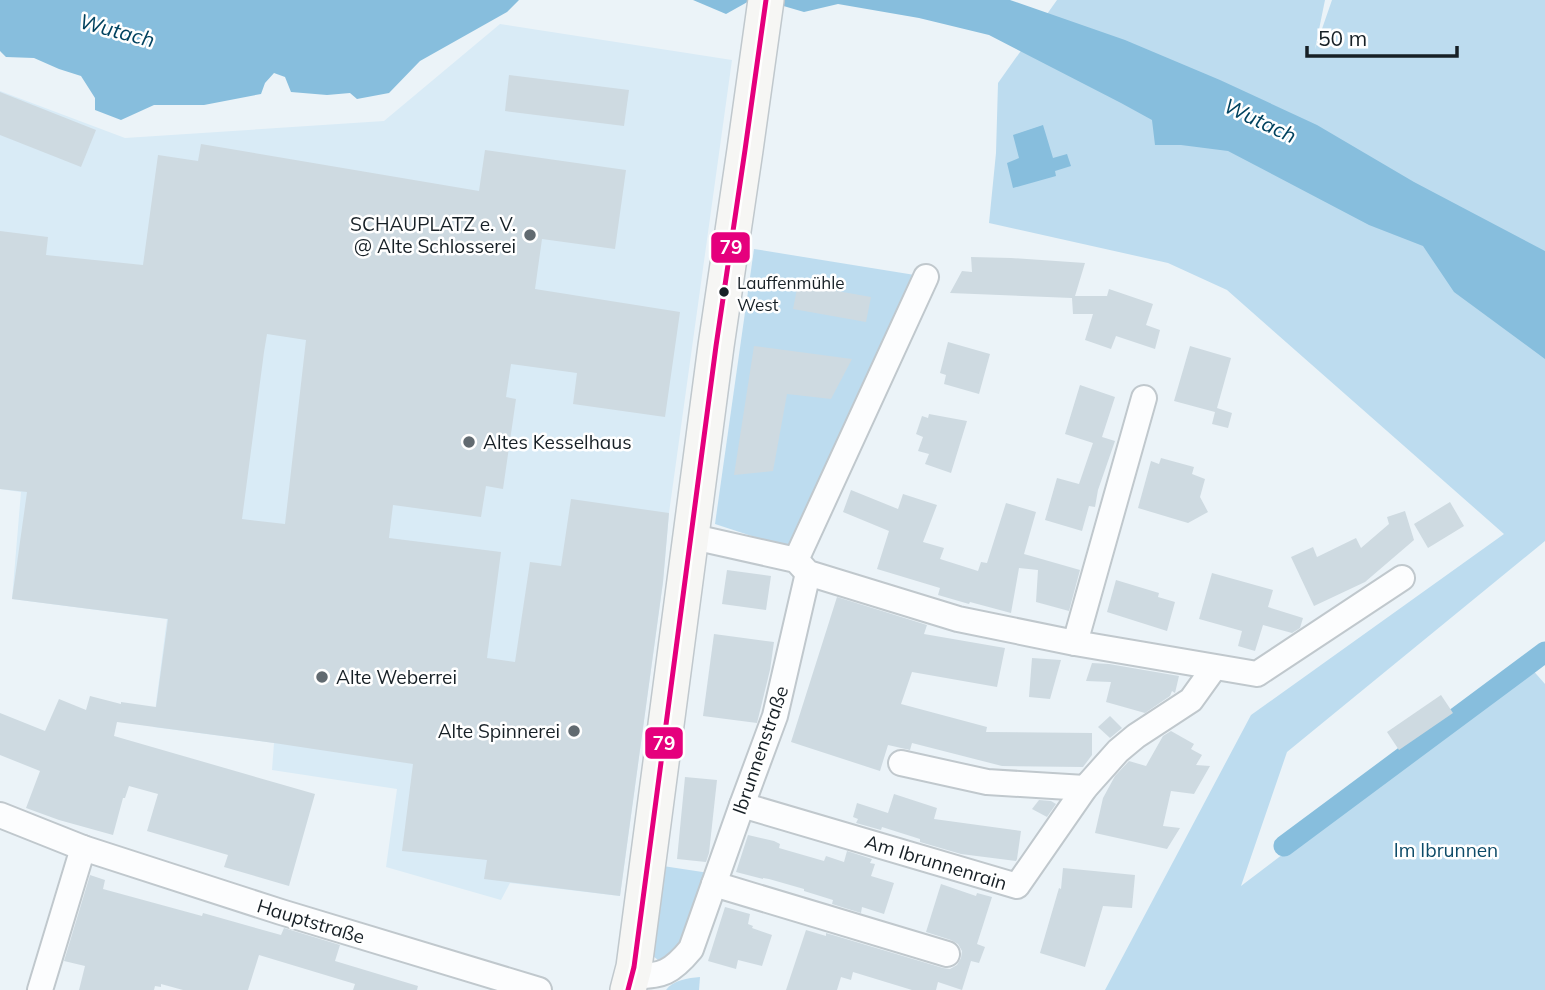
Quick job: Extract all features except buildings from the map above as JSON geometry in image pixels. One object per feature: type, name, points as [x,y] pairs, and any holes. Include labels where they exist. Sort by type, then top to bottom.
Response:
[{"type":"main road","points":[[631,985],[716,346],[766,0]]},
{"type":"street","name":"Ibrunnenstraße","points":[[631,985],[666,972],[680,962],[691,949],[741,804],[775,716],[802,566],[926,277]]},
{"type":"street","points":[[1075,643],[1144,398]]},
{"type":"street","points":[[691,540],[707,540],[802,566],[958,619],[1075,643],[1257,674],[1402,578]]},
{"type":"street","name":"Am Ibrunnenrain","points":[[741,804],[1017,886],[1085,788],[1118,751],[1191,700],[1214,668]]},
{"type":"street","points":[[901,763],[987,782],[1085,788]]},
{"type":"street","name":"Hauptstraße","points":[[0,815],[83,848],[539,990]]},
{"type":"street","points":[[40,990],[83,848]]},
{"type":"street","points":[[715,884],[947,954]]},
{"type":"shaded area","points":[[500,24],[732,60],[669,513],[663,582],[620,896],[510,883],[501,900],[386,867],[397,789],[272,770],[274,743],[153,727],[167,619],[12,599],[21,492],[0,489],[0,91],[125,138],[384,121]]},
{"type":"green space","name":"Im Ibrunnen","points":[[1057,0],[1325,0],[1315,49],[1332,0],[1545,0],[1545,541],[1287,752],[1241,886],[1530,667],[1545,684],[1545,990],[1105,990],[1251,715],[1504,534],[1227,290],[1168,263],[989,223],[996,153],[998,83]]},
{"type":"green space","points":[[754,249],[921,276],[791,549],[715,524]]},
{"type":"green space","points":[[663,866],[709,873],[691,921],[672,954],[666,959],[658,960],[653,956],[652,949]]},
{"type":"green space","points":[[700,977],[699,990],[666,990],[677,982]]},
{"type":"water","name":"Wutach","points":[[0,0],[519,0],[507,12],[420,61],[389,93],[357,99],[350,93],[327,95],[291,92],[285,77],[274,73],[265,83],[261,94],[204,105],[154,105],[121,120],[95,110],[95,98],[81,76],[34,58],[6,57],[0,51]]},
{"type":"water","points":[[693,0],[751,0],[726,14]]},
{"type":"water","name":"Wutach","points":[[763,0],[1010,0],[1125,40],[1220,80],[1317,125],[1414,182],[1545,251],[1545,359],[1454,292],[1423,246],[1369,225],[1228,151],[1181,145],[1155,145],[1152,120],[989,35],[919,18],[838,4],[804,12]]},
{"type":"water","points":[[1043,125],[1053,158],[1067,154],[1071,166],[1055,171],[1056,176],[1013,188],[1007,163],[1019,158],[1013,135]]},
{"type":"waterway","points":[[1284,846],[1545,652]]},
{"type":"transit line","name":"79","points":[[628,990],[634,967],[716,346],[766,0]]},
{"type":"place","name":"SCHAUPLATZ e. V. @ Alte Schlosserei","points":[[530,235]]},
{"type":"place","name":"Lauffenmühle West","points":[[724,292]]},
{"type":"place","name":"Altes Kesselhaus","points":[[469,442]]},
{"type":"place","name":"Alte Weberrei","points":[[322,677]]},
{"type":"place","name":"Alte Spinnerei","points":[[574,731]]}]
